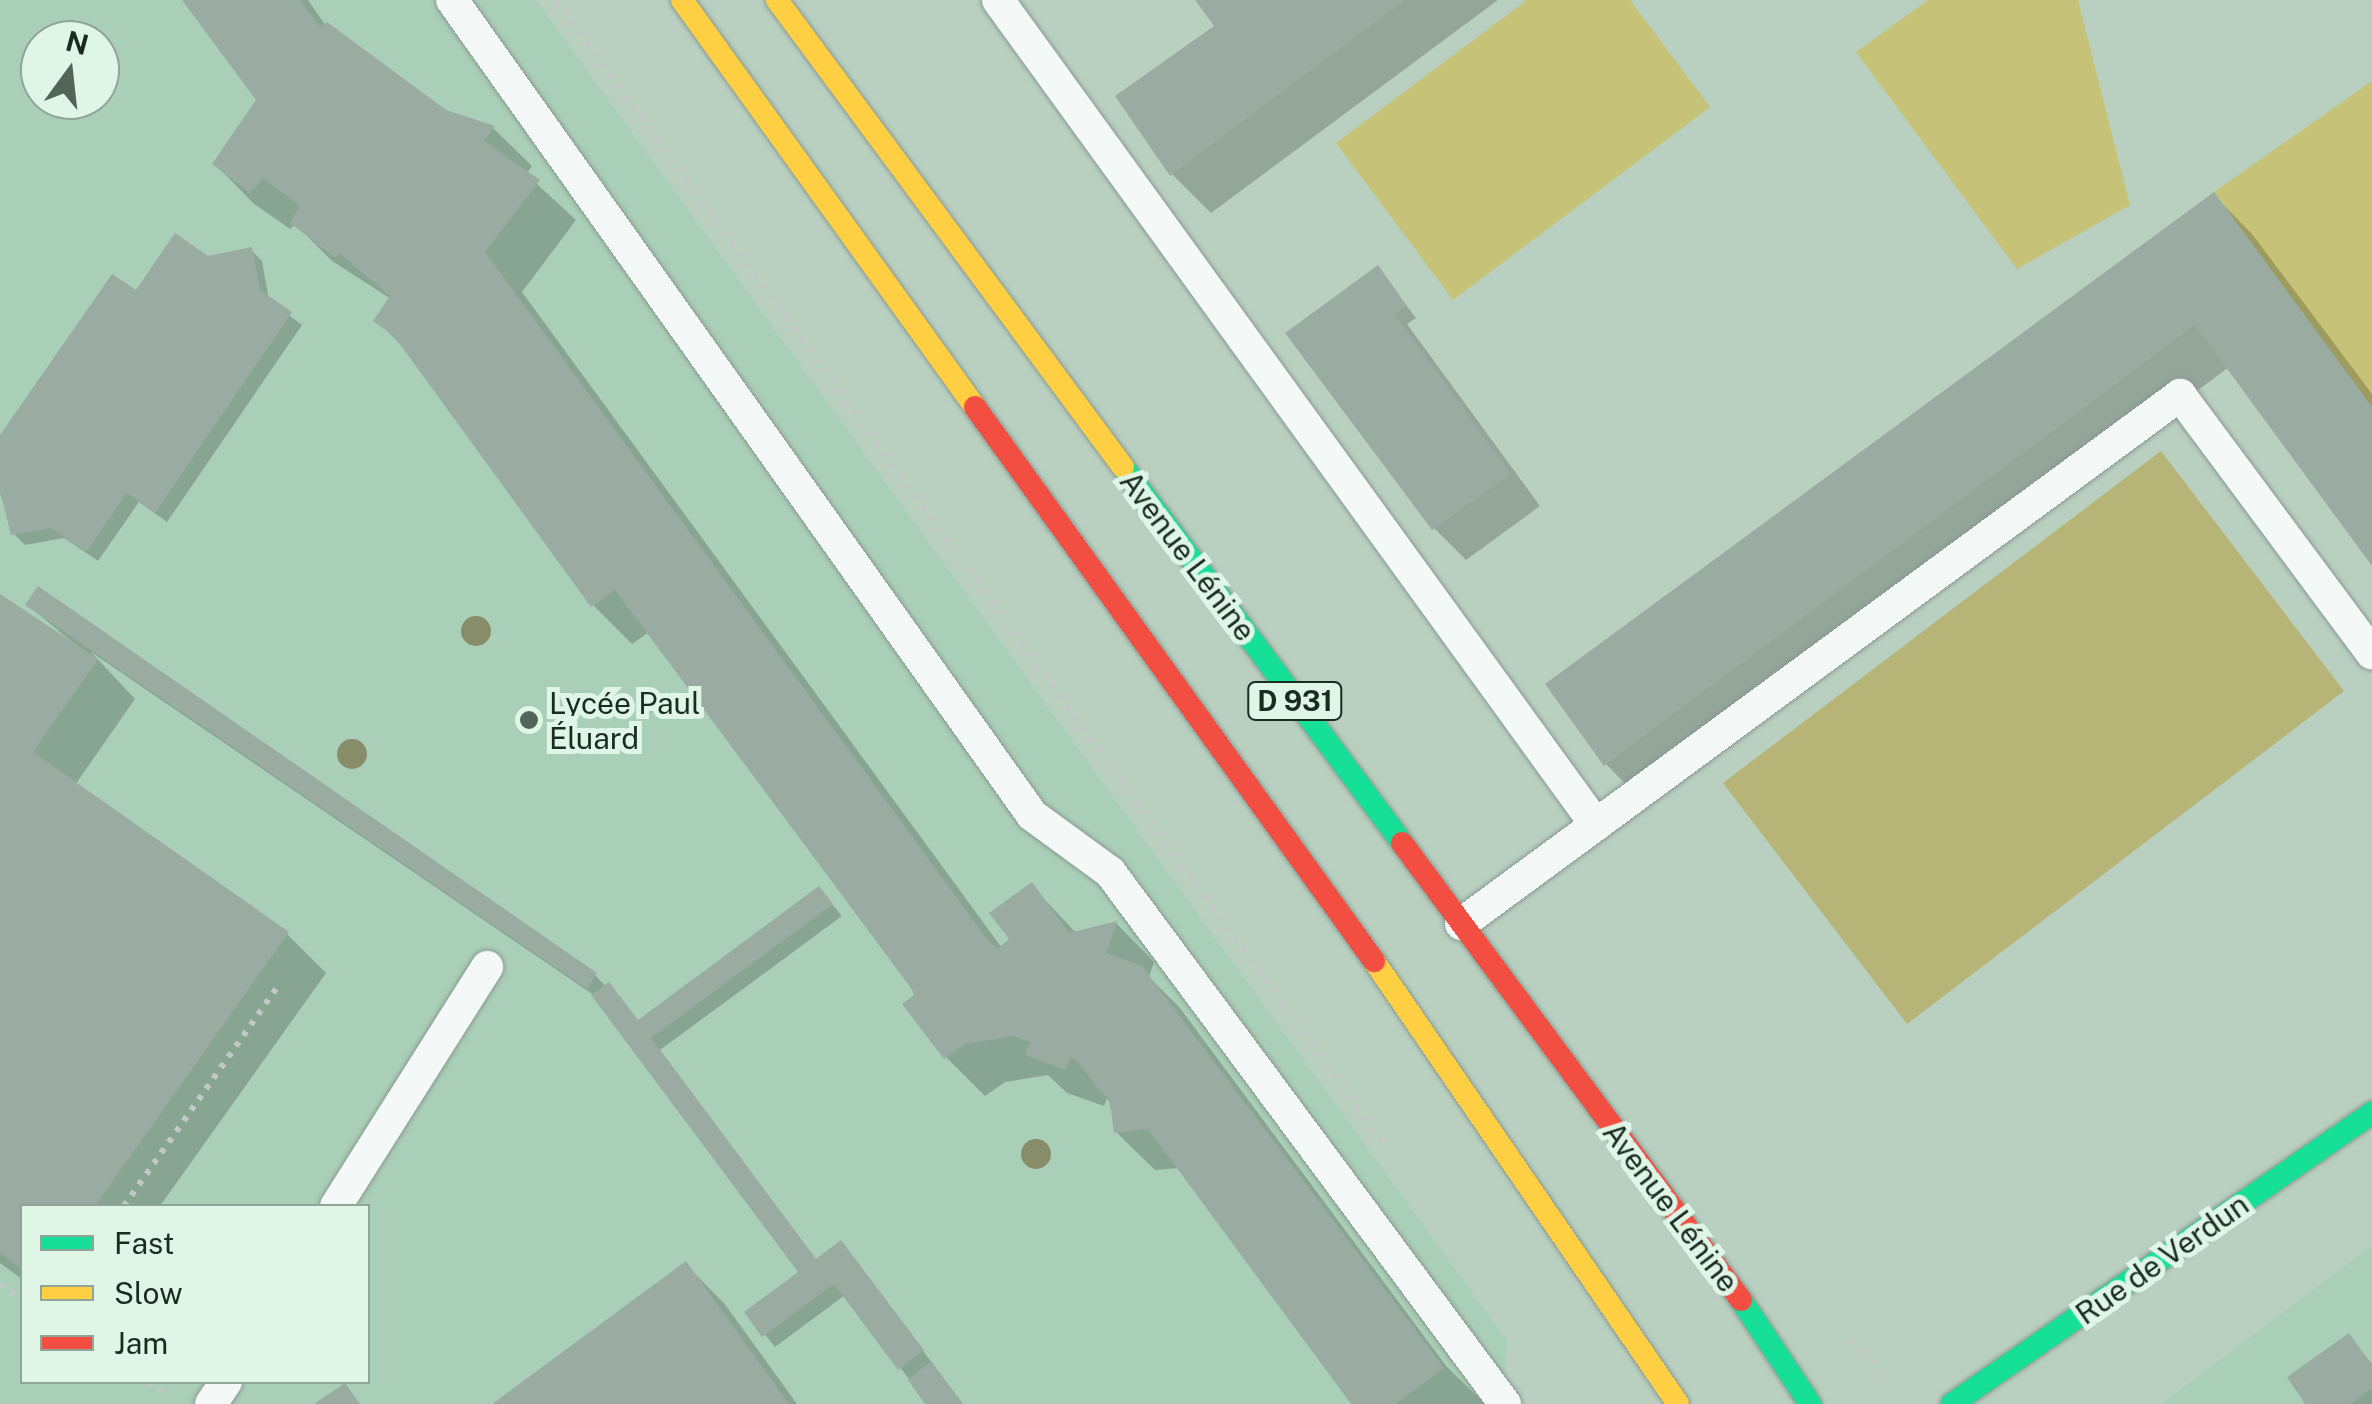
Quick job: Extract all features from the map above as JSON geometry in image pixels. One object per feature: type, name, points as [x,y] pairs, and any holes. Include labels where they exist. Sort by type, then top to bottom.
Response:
[{"type":"main road","name":"D 931","points":[[682,0],[1386,977],[1678,1404]]},
{"type":"main road","name":"Avenue Lénine","points":[[777,0],[1461,924],[1810,1404]]},
{"type":"main road","name":"Rue de Verdun","points":[[1952,1404],[2372,1113]]},
{"type":"lane","points":[[452,0],[1032,815],[1110,872],[1505,1404]]},
{"type":"lane","points":[[998,0],[1596,826]]},
{"type":"lane","points":[[1461,924],[2180,394],[2372,654]]},
{"type":"lane","points":[[337,1204],[487,968]]},
{"type":"path","points":[[556,0],[1389,1150]]},
{"type":"path","points":[[125,1204],[278,986]]},
{"type":"path","points":[[1870,1358],[1892,1392]]},
{"type":"shaded area","name":"Lycée Paul Éluard","points":[[0,0],[536,0],[1507,1341],[1501,1404],[0,1404]]},
{"type":"shaded area","points":[[1527,0],[1630,0],[1710,107],[1453,300],[1336,143]]},
{"type":"shaded area","points":[[1928,0],[2078,0],[2130,205],[2017,269],[1856,52]]},
{"type":"shaded area","points":[[2372,81],[2372,407],[2214,192]]},
{"type":"shaded area","points":[[2161,451],[2344,691],[1907,1024],[1723,783]]},
{"type":"shaded area","points":[[2372,1245],[2372,1404],[2161,1404]]},
{"type":"building","points":[[182,0],[300,0],[320,27],[327,22],[446,110],[495,126],[484,141],[540,180],[485,252],[984,935],[997,949],[1009,939],[989,913],[1032,882],[1069,933],[1117,921],[1106,953],[1142,966],[1444,1368],[1395,1404],[1351,1404],[1148,1129],[1114,1133],[1110,1103],[1077,1061],[1070,1057],[1066,1070],[1025,1055],[1030,1042],[1013,1036],[965,1044],[944,1059],[902,1004],[914,995],[911,988],[615,590],[591,607],[394,336],[373,321],[390,296],[339,253],[336,258],[290,223],[300,206],[263,178],[250,193],[212,164],[256,100]]},
{"type":"building","points":[[1195,0],[1405,0],[1170,176],[1115,96],[1214,26]]},
{"type":"building","points":[[2214,192],[2372,407],[2372,566],[2195,325],[1604,766],[1545,684]]},
{"type":"building","points":[[175,233],[208,256],[252,247],[260,290],[292,312],[155,513],[127,493],[86,552],[51,528],[11,535],[0,491],[0,435],[112,274],[136,290]]},
{"type":"building","points":[[1378,265],[1407,306],[1394,314],[1511,474],[1432,530],[1285,333]]},
{"type":"building","points":[[38,586],[597,973],[587,989],[25,605]]},
{"type":"building","points":[[0,594],[98,659],[33,752],[289,932],[96,1204],[20,1204],[20,1268],[0,1253]]},
{"type":"building","points":[[819,886],[833,904],[651,1038],[816,1259],[841,1240],[924,1350],[898,1370],[834,1284],[762,1337],[744,1312],[798,1272],[591,995],[609,982],[638,1020]]},
{"type":"building","points":[[686,1261],[789,1404],[492,1404]]},
{"type":"building","points":[[2349,1333],[2372,1365],[2372,1388],[2350,1404],[2305,1404],[2287,1377]]},
{"type":"building","points":[[931,1361],[962,1404],[925,1404],[908,1380]]},
{"type":"building","points":[[346,1384],[360,1404],[314,1404]]},
{"type":"traffic: fast","points":[[1123,467],[1402,843]]},
{"type":"traffic: fast","points":[[1952,1404],[2372,1113]]},
{"type":"traffic: fast","points":[[1741,1300],[1810,1404]]},
{"type":"traffic: slow","points":[[682,0],[975,407]]},
{"type":"traffic: slow","points":[[777,0],[1123,467]]},
{"type":"traffic: slow","points":[[1374,961],[1678,1404]]},
{"type":"traffic: jam","points":[[975,407],[1374,961]]},
{"type":"traffic: jam","points":[[1402,843],[1741,1300]]},
{"type":"place","name":"Lycée Paul Éluard","points":[[529,720]]}]
